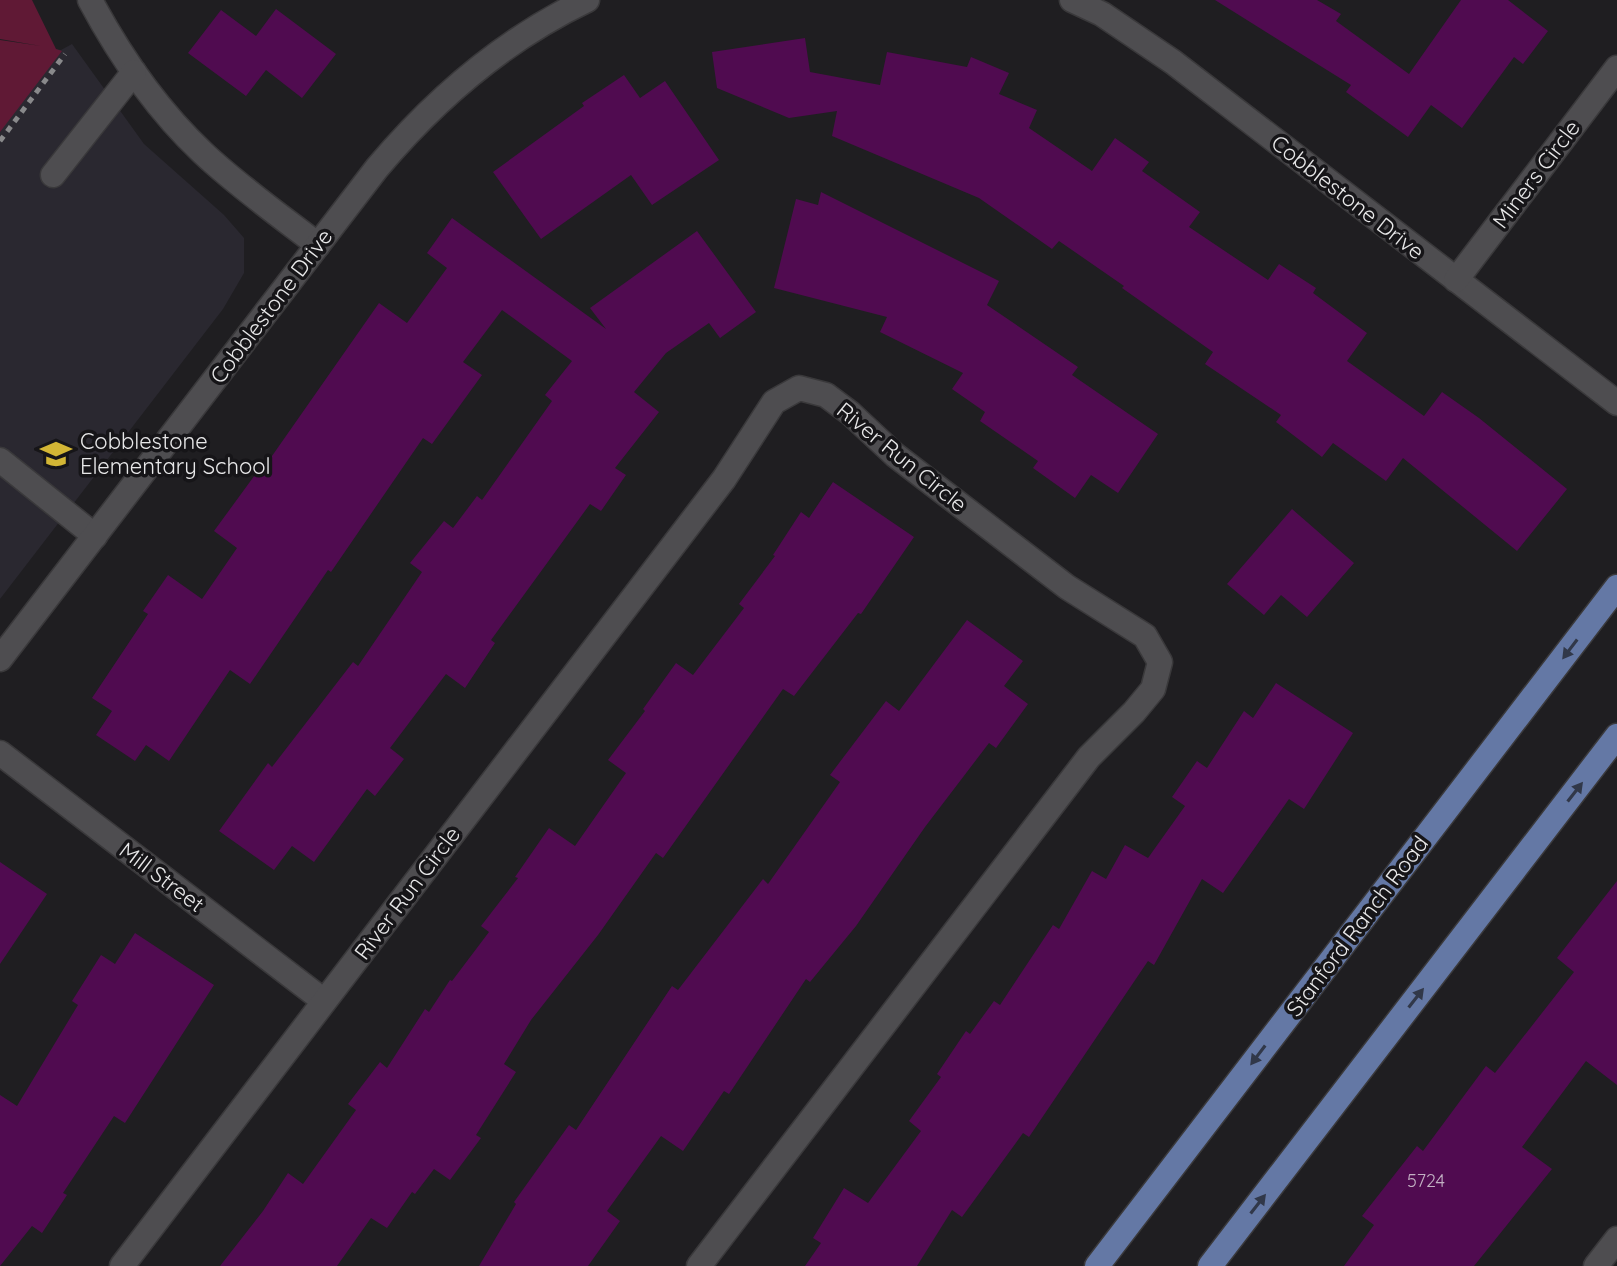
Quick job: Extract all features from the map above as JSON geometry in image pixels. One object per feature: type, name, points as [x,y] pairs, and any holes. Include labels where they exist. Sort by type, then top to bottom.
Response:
[{"type":"main road","name":"Stanford Ranch Road","points":[[1097,1266],[1617,587]]},
{"type":"main road","points":[[1210,1266],[1617,736]]},
{"type":"street","points":[[90,0],[111,39],[154,101],[203,153],[318,245]]},
{"type":"street","name":"Cobblestone Drive","points":[[0,659],[415,123],[459,81],[552,16],[587,0]]},
{"type":"street","name":"Cobblestone Drive","points":[[1072,0],[1106,7],[1173,62],[1617,403]]},
{"type":"street","name":"Miners Circle","points":[[1456,280],[1617,68]]},
{"type":"street","points":[[53,175],[134,72]]},
{"type":"street","name":"River Run Circle","points":[[122,1266],[724,479],[774,402],[799,388],[826,395],[895,455],[1067,587],[1145,636],[1160,662],[1153,689],[1089,757],[699,1266]]},
{"type":"street","points":[[0,460],[95,536]]},
{"type":"street","name":"Mill Street","points":[[0,753],[324,1001]]},
{"type":"street","points":[[1596,1266],[1617,1239]]},
{"type":"path","points":[[0,141],[65,54]]},
{"type":"shaded area","points":[[0,0],[32,0],[56,49],[62,51],[0,132],[0,40],[41,46],[0,39]]},
{"type":"shaded area","name":"Cobblestone Elementary School","points":[[0,41],[61,50],[72,44],[144,144],[224,215],[244,238],[244,273],[223,309],[0,599]]},
{"type":"building","points":[[1215,0],[1317,0],[1341,14],[1336,21],[1409,74],[1461,0],[1508,0],[1548,31],[1523,64],[1514,57],[1462,128],[1431,105],[1408,137],[1346,92],[1351,85]]},
{"type":"building","points":[[276,9],[336,54],[302,98],[266,70],[246,96],[188,53],[221,10],[256,36]]},
{"type":"building","points":[[805,38],[810,72],[880,85],[887,52],[967,67],[971,57],[1009,73],[999,94],[1037,110],[1029,128],[1092,171],[1115,138],[1149,162],[1142,171],[1200,212],[1189,227],[1268,280],[1279,264],[1316,288],[1313,293],[1367,333],[1347,361],[1424,416],[1442,392],[1567,489],[1517,551],[1403,458],[1386,481],[1333,443],[1322,457],[1276,422],[1281,415],[1205,364],[1213,352],[1122,288],[1124,286],[1059,241],[1052,249],[979,198],[832,136],[837,111],[789,118],[717,88],[712,52]]},
{"type":"building","points":[[624,75],[640,98],[665,81],[719,160],[652,205],[631,175],[541,239],[493,172],[584,106],[582,103]]},
{"type":"building","points":[[821,192],[999,281],[987,305],[1078,367],[1072,375],[1158,434],[1118,493],[1091,475],[1075,498],[1033,468],[1038,461],[980,421],[985,412],[952,389],[963,373],[880,332],[887,317],[774,288],[796,199],[818,205]]},
{"type":"building","points":[[452,218],[606,329],[590,308],[697,231],[756,312],[720,338],[709,323],[666,353],[634,392],[659,412],[615,468],[626,475],[601,511],[590,504],[491,640],[495,643],[465,688],[446,674],[390,748],[404,759],[375,796],[367,789],[314,862],[292,846],[274,870],[219,831],[268,763],[272,767],[353,662],[358,666],[422,572],[410,563],[444,521],[453,528],[477,496],[482,500],[552,401],[545,395],[572,361],[502,310],[463,362],[482,375],[432,444],[423,438],[250,684],[230,670],[169,761],[146,745],[135,761],[96,735],[112,711],[92,698],[148,614],[143,611],[168,575],[202,599],[237,548],[214,531],[263,464],[265,466],[379,303],[407,323],[447,268],[427,253]]},
{"type":"building","points":[[833,482],[914,537],[861,614],[858,613],[794,696],[783,689],[663,858],[656,853],[598,935],[531,1020],[504,1064],[516,1072],[476,1135],[481,1138],[450,1180],[434,1169],[415,1194],[412,1192],[387,1228],[371,1218],[337,1266],[220,1266],[288,1173],[303,1184],[356,1110],[348,1104],[380,1062],[387,1068],[425,1009],[429,1012],[489,932],[481,926],[518,878],[515,877],[549,828],[575,846],[626,773],[608,760],[645,711],[643,709],[676,663],[693,675],[744,608],[739,604],[775,556],[801,512],[809,518]]},
{"type":"building","points":[[1292,509],[1354,563],[1307,617],[1281,595],[1264,615],[1227,584]]},
{"type":"building","points":[[967,620],[1023,661],[1004,686],[1028,704],[996,748],[989,743],[856,926],[810,982],[806,979],[729,1094],[724,1091],[683,1151],[661,1136],[607,1211],[620,1221],[588,1266],[479,1266],[516,1204],[514,1202],[569,1125],[576,1130],[672,986],[678,990],[763,879],[768,884],[840,782],[830,775],[886,701],[899,711]]},
{"type":"building","points":[[1276,683],[1353,733],[1304,809],[1289,799],[1223,893],[1202,879],[1154,965],[1148,961],[1029,1137],[1023,1133],[962,1217],[952,1210],[917,1266],[805,1266],[821,1243],[813,1238],[844,1188],[868,1203],[921,1131],[909,1121],[941,1077],[937,1074],[966,1031],[970,1034],[994,1001],[1000,1005],[1053,925],[1059,929],[1092,871],[1106,879],[1125,845],[1148,858],[1185,806],[1172,797],[1197,761],[1207,768],[1244,711],[1253,718]]},
{"type":"building","points":[[0,862],[47,894],[0,964]]},
{"type":"building","points":[[1617,881],[1617,1085],[1586,1061],[1522,1147],[1552,1169],[1474,1266],[1344,1266],[1374,1225],[1362,1216],[1417,1146],[1423,1151],[1486,1066],[1495,1073],[1574,972],[1557,958]]},
{"type":"building","points":[[135,933],[214,985],[125,1123],[114,1116],[63,1193],[67,1195],[42,1233],[32,1226],[0,1266],[0,1095],[17,1106],[78,1005],[72,1001],[101,955],[115,964]]},
{"type":"place","name":"Cobblestone Elementary School","points":[[56,454]]}]
